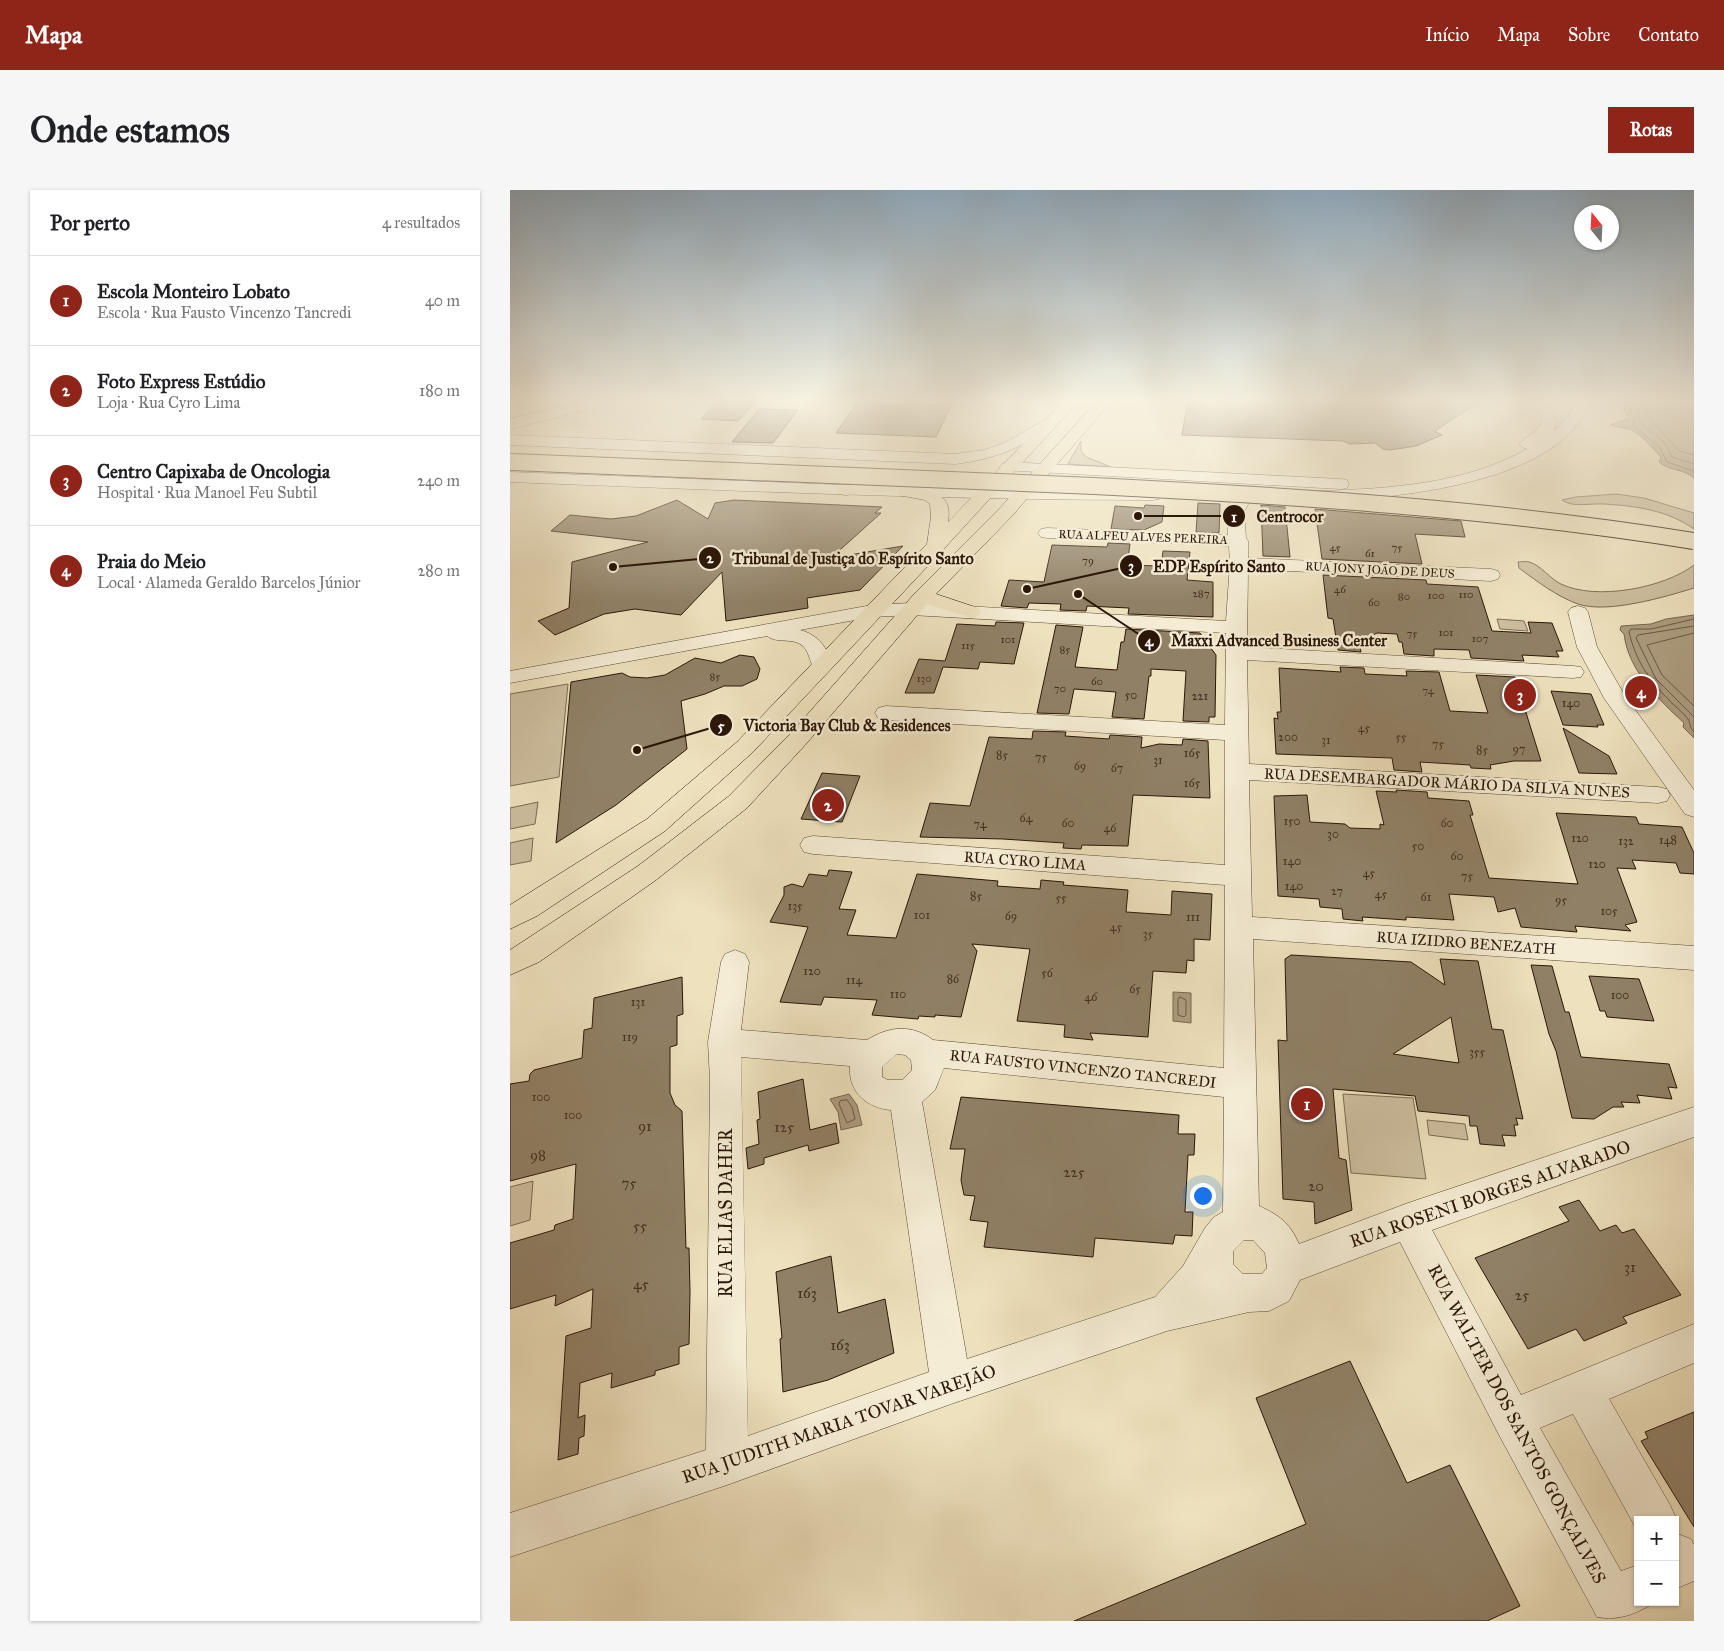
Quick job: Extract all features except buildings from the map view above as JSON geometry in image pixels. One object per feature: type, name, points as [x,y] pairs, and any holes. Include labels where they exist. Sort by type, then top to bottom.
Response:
[{"type":"main road","points":[[748,467],[1389,503],[1557,520],[1694,541]]},
{"type":"main road","points":[[850,467],[1388,494],[1539,509],[1694,532]]},
{"type":"main road","points":[[845,490],[958,481],[1008,467]]},
{"type":"main road","points":[[510,918],[527,909],[656,825],[744,747],[872,611],[935,548],[1008,467]]},
{"type":"main road","points":[[510,964],[529,954],[647,873],[738,802],[804,732],[911,609],[1006,512],[1046,467]]},
{"type":"main road","points":[[902,490],[930,496],[938,502],[940,517],[935,548]]},
{"type":"main road","points":[[1006,512],[1025,500],[1045,495]]},
{"type":"main road","points":[[911,609],[970,612]]},
{"type":"street","points":[[694,482],[724,476],[740,467]]},
{"type":"street","points":[[765,467],[766,475],[770,482],[786,487]]},
{"type":"street","points":[[766,475],[771,467]]},
{"type":"street","points":[[1008,467],[1356,484],[1412,481],[1443,476],[1469,467]]},
{"type":"street","points":[[510,476],[694,482],[845,490],[1045,495],[1334,496],[1411,490],[1475,476],[1500,467]]},
{"type":"street","points":[[512,493],[516,487],[539,478]]},
{"type":"street","points":[[1203,495],[1216,496],[1225,500],[1235,512]]},
{"type":"street","points":[[1240,1222],[1236,640],[1239,552],[1235,512],[1245,497],[1259,495]]},
{"type":"street","name":"RUA ALFEU ALVES PEREIRA","points":[[1047,533],[1239,552]]},
{"type":"street","name":"RUA JONY JOÃO DE DEUS","points":[[1239,552],[1490,576]]},
{"type":"street","points":[[852,634],[911,609]]},
{"type":"street","points":[[510,677],[872,611],[911,609],[970,612],[1236,640],[1573,672]]},
{"type":"street","points":[[1578,612],[1587,648],[1615,698],[1694,808]]},
{"type":"street","points":[[752,634],[804,636],[813,643],[822,664]]},
{"type":"street","points":[[510,672],[533,672]]},
{"type":"street","points":[[886,713],[1237,733]]},
{"type":"street","name":"RUA DESEMBARGADOR MÁRIO DA SILVA NUNES","points":[[1237,772],[1658,795]]},
{"type":"street","name":"RUA CYRO LIMA","points":[[813,845],[1238,876]]},
{"type":"street","name":"RUA IZIDRO BENEZATH","points":[[1238,927],[1694,958]]},
{"type":"street","name":"RUA ELIAS DAHER","points":[[727,1464],[726,1079],[724,1042],[735,962]]},
{"type":"street","points":[[895,1041],[907,1041],[916,1044],[926,1053],[928,1071],[924,1080],[915,1089],[905,1094],[887,1096],[871,1088],[864,1073],[866,1063],[872,1054],[884,1044],[895,1041]]},
{"type":"street","points":[[724,1042],[872,1054]]},
{"type":"street","name":"RUA FAUSTO VINCENZO TANCREDI","points":[[926,1053],[1240,1084]]},
{"type":"street","points":[[905,1094],[951,1384]]},
{"type":"street","name":"RUA ROSENI BORGES ALVARADO","points":[[1286,1266],[1694,1122]]},
{"type":"street","points":[[1167,1312],[1196,1279],[1219,1234],[1230,1225],[1240,1222],[1257,1224],[1276,1237],[1285,1254],[1286,1266],[1277,1286],[1267,1293],[1245,1295],[1225,1285],[1216,1273],[1212,1248]]},
{"type":"street","name":"RUA WALTER DOS SANTOS GONÇALVES","points":[[1408,1222],[1512,1419],[1612,1601],[1634,1589]]},
{"type":"street","name":"RUA JUDITH MARIA TOVAR VAREJÃO","points":[[510,1535],[727,1464],[951,1384],[1167,1312],[1245,1295]]},
{"type":"street","points":[[1512,1419],[1694,1343]]},
{"type":"street","points":[[1582,1390],[1653,1516]]},
{"type":"shaded area","points":[[1616,494],[1644,498],[1694,513],[1694,529],[1673,517],[1651,510],[1616,505],[1577,505],[1562,500]]},
{"type":"shaded area","points":[[1518,562],[1533,564],[1561,584],[1576,589],[1611,592],[1648,586],[1681,573],[1694,565],[1694,588],[1668,596],[1620,606],[1590,607],[1570,601],[1555,593],[1519,568]]},
{"type":"shaded area","points":[[1497,619],[1524,621],[1528,631],[1500,629]]},
{"type":"shaded area","points":[[568,684],[559,777],[510,786],[510,694]]},
{"type":"shaded area","points":[[538,802],[535,824],[510,829],[510,808]]},
{"type":"shaded area","points":[[533,838],[531,861],[510,865],[510,843]]},
{"type":"shaded area","points":[[1343,1094],[1413,1098],[1426,1179],[1351,1173]]},
{"type":"shaded area","points":[[1427,1120],[1465,1124],[1468,1140],[1429,1135]]},
{"type":"shaded area","points":[[533,1181],[530,1220],[510,1226],[510,1187]]},
{"type":"water","points":[[1668,467],[1694,467],[1694,478],[1686,473]]},
{"type":"water","points":[[1694,615],[1694,738],[1683,727],[1684,723],[1655,694],[1638,672],[1627,647],[1624,634],[1620,630],[1621,626],[1651,624],[1666,619]]},
{"type":"water","points":[[1173,992],[1191,993],[1191,1023],[1173,1021]]},
{"type":"water","points":[[849,1094],[857,1105],[862,1125],[841,1130],[838,1112],[830,1099]]},
{"type":"place","name":"Centrocor","points":[[1138,516]]},
{"type":"place","name":"Tribunal de Justiça do Espírito Santo","points":[[613,567]]},
{"type":"place","name":"EDP Espírito Santo","points":[[1027,589]]},
{"type":"place","name":"Maxxi Advanced Business Center","points":[[1078,594]]},
{"type":"place","name":"Praia do Meio","points":[[1641,692]]},
{"type":"place","name":"Centro Capixaba de Oncologia","points":[[1520,695]]},
{"type":"place","name":"Victoria Bay Club & Residences","points":[[637,750]]},
{"type":"place","name":"Foto Express Estúdio","points":[[828,805]]},
{"type":"place","name":"Escola Monteiro Lobato","points":[[1307,1104]]}]
